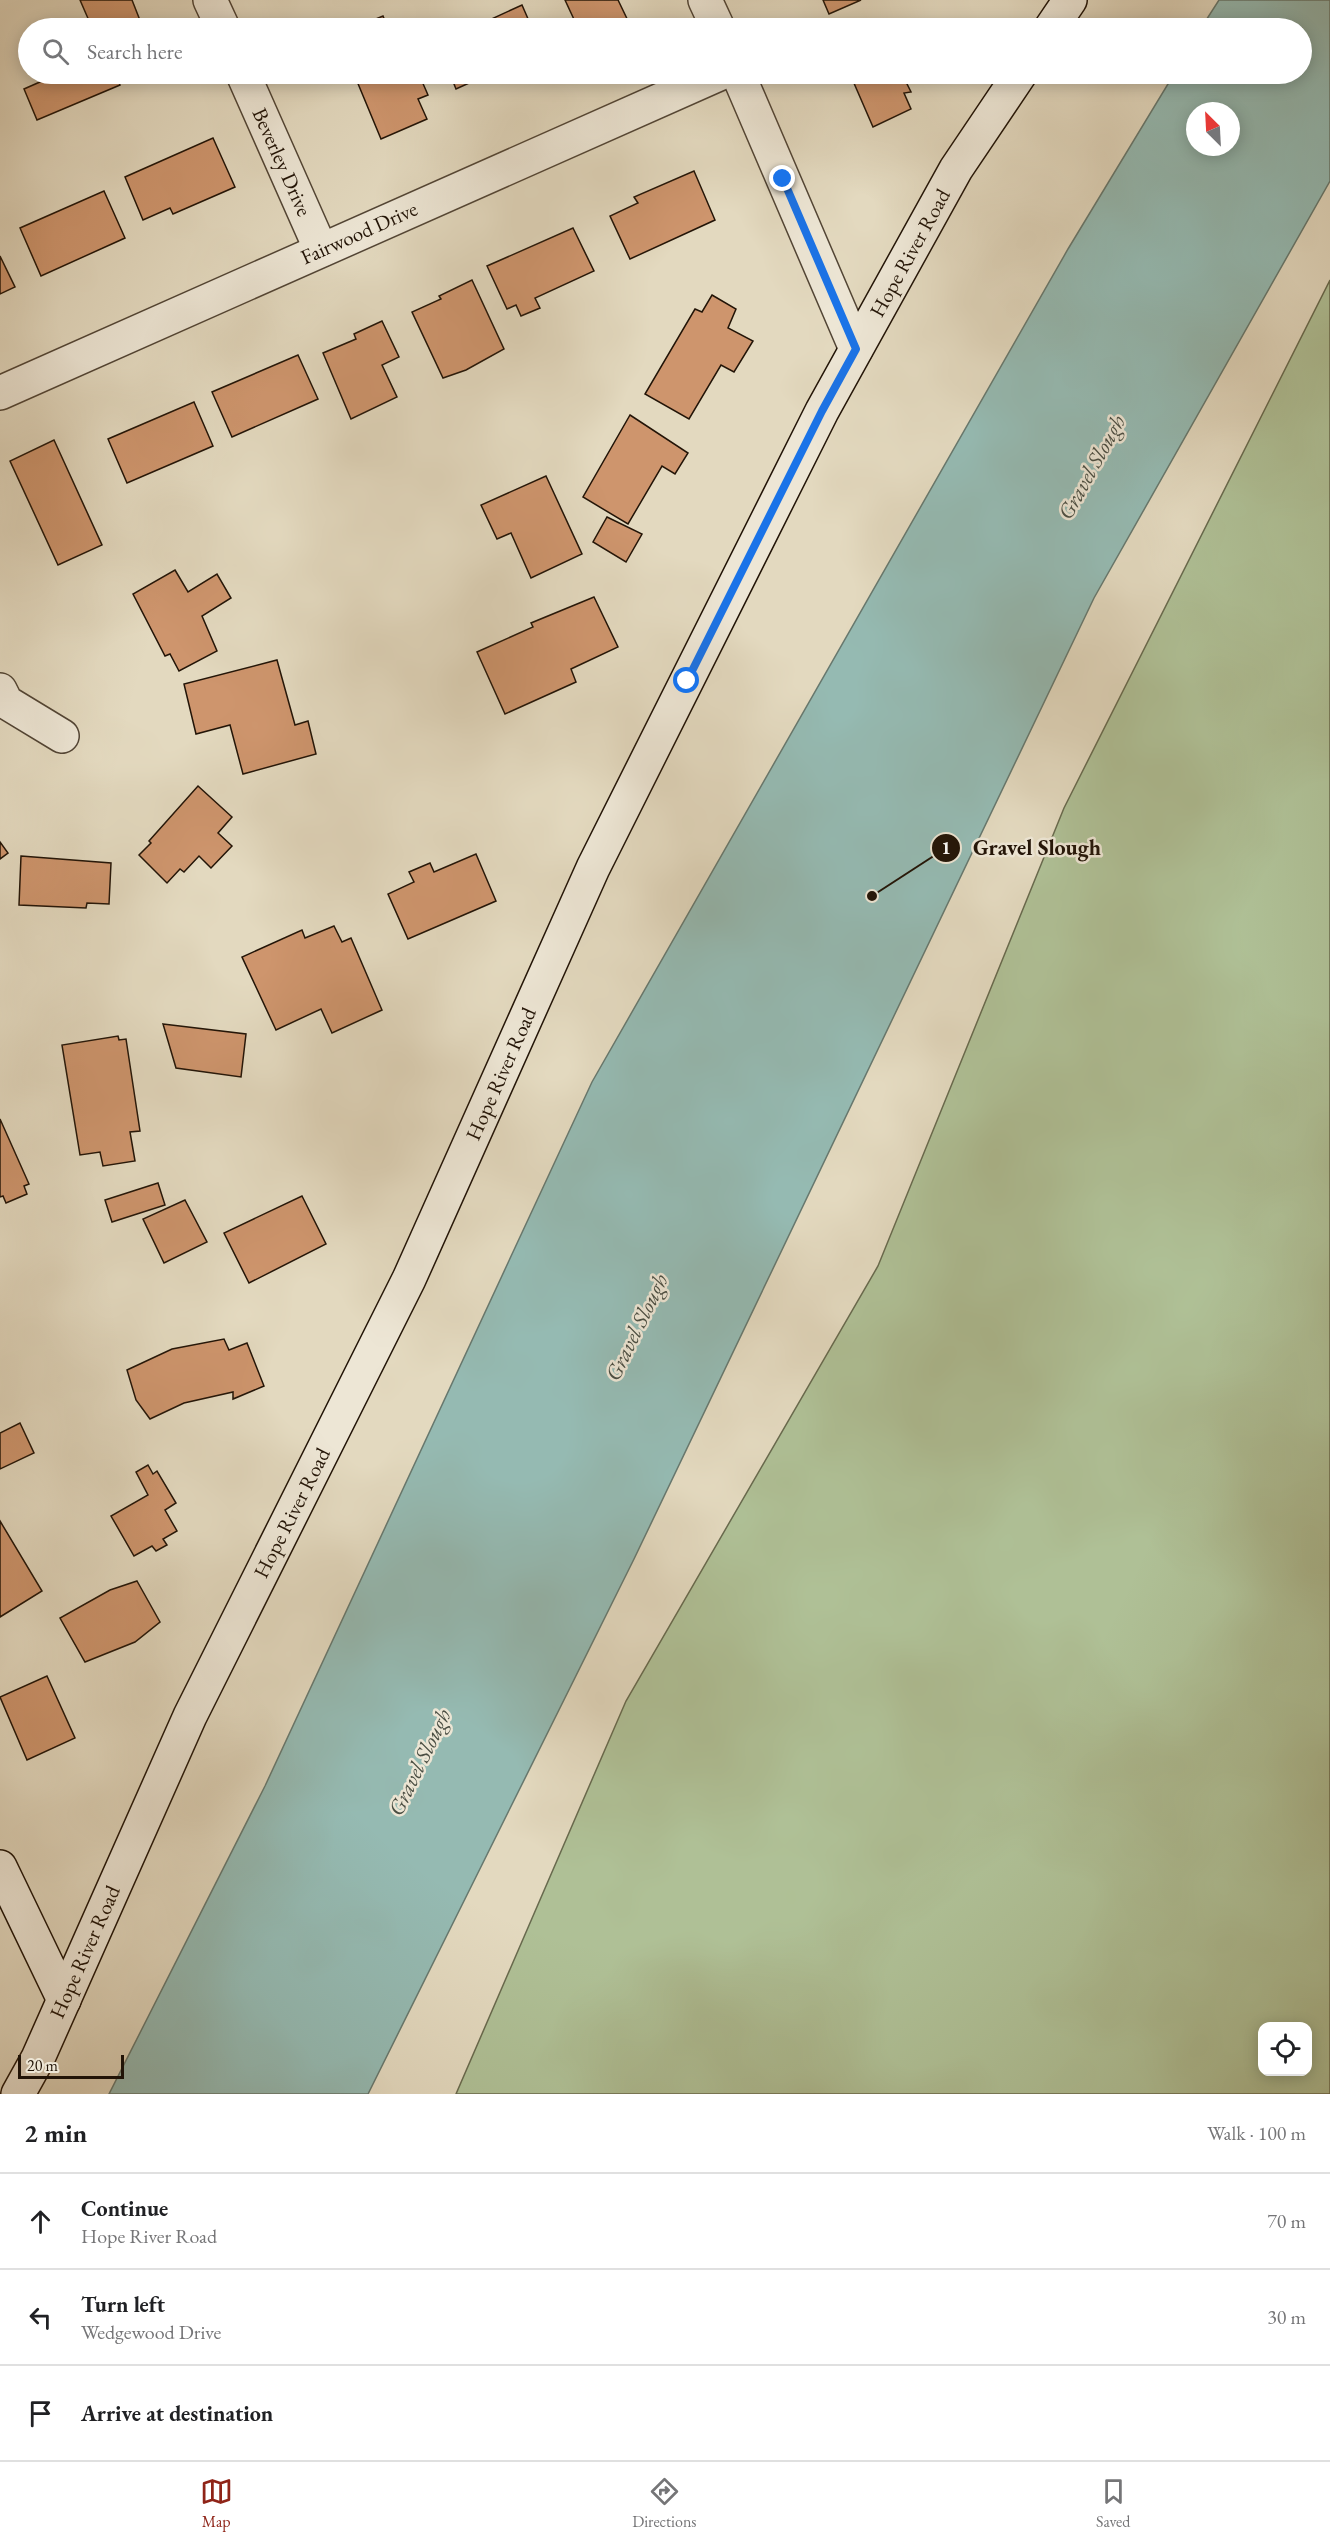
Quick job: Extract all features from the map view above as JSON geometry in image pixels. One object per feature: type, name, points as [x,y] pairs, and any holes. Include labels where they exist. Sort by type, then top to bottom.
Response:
[{"type":"street","points":[[210,0],[218,18]]},
{"type":"street","points":[[705,0],[713,18]]},
{"type":"street","points":[[1058,18],[1070,0]]},
{"type":"street","name":"Beverley Drive","points":[[247,84],[321,250]]},
{"type":"street","name":"Fairwood Drive","points":[[0,393],[696,84]]},
{"type":"street","points":[[742,84],[856,349]]},
{"type":"street","name":"Hope River Road","points":[[18,2094],[38,2058],[190,1716],[409,1279],[593,868],[822,411],[956,169],[1013,84]]},
{"type":"street","points":[[0,690],[6,702],[62,736]]},
{"type":"street","points":[[0,1867],[64,2000]]},
{"type":"green space","points":[[1330,280],[1330,2094],[456,2094],[626,1701],[878,1266],[1064,808]]},
{"type":"water","points":[[1219,0],[1330,0],[1330,181],[1094,598],[634,1559],[368,2094],[109,2094],[265,1786],[592,1082],[1068,249],[1168,84],[1312,84],[1312,18],[1207,18]]},
{"type":"building","points":[[80,0],[132,0],[139,18],[88,18]]},
{"type":"building","points":[[565,0],[618,0],[627,18],[573,18]]},
{"type":"building","points":[[823,0],[861,0],[829,14]]},
{"type":"building","points":[[522,5],[528,18],[494,18]]},
{"type":"building","points":[[35,84],[120,85],[37,120],[24,89]]},
{"type":"building","points":[[358,84],[423,84],[428,95],[418,99],[427,119],[381,139]]},
{"type":"building","points":[[454,84],[467,84],[456,89]]},
{"type":"building","points":[[854,84],[907,84],[911,92],[904,93],[911,109],[873,127]]},
{"type":"building","points":[[213,138],[235,187],[173,214],[170,208],[143,220],[125,177]]},
{"type":"building","points":[[694,171],[715,220],[630,259],[610,216],[638,203],[634,197]]},
{"type":"building","points":[[104,191],[125,238],[41,276],[20,228]]},
{"type":"building","points":[[573,228],[594,271],[535,298],[540,308],[521,316],[516,305],[507,309],[487,266]]},
{"type":"building","points":[[0,256],[15,287],[0,294]]},
{"type":"building","points":[[472,280],[504,349],[466,370],[443,378],[412,312],[441,299],[439,296]]},
{"type":"building","points":[[712,295],[736,309],[728,328],[753,341],[734,372],[721,365],[689,419],[645,394],[695,309],[702,312]]},
{"type":"building","points":[[382,321],[399,357],[382,365],[397,397],[351,419],[323,353],[356,339],[354,334]]},
{"type":"building","points":[[298,355],[318,399],[232,437],[212,392]]},
{"type":"building","points":[[194,402],[213,446],[127,483],[108,439]]},
{"type":"building","points":[[630,415],[688,453],[675,474],[662,466],[628,524],[583,497]]},
{"type":"building","points":[[54,440],[102,545],[58,565],[10,461]]},
{"type":"building","points":[[546,476],[582,554],[531,578],[511,533],[497,539],[481,505]]},
{"type":"building","points":[[607,517],[642,534],[626,562],[593,542]]},
{"type":"building","points":[[175,570],[188,592],[217,574],[231,598],[202,616],[217,651],[179,671],[170,654],[165,656],[133,594]]},
{"type":"building","points":[[594,597],[618,647],[571,669],[576,682],[505,714],[477,652],[533,627],[531,623]]},
{"type":"building","points":[[277,660],[295,725],[308,721],[316,754],[243,774],[230,725],[196,734],[184,684]]},
{"type":"building","points":[[198,786],[232,817],[218,833],[232,846],[211,868],[199,856],[184,872],[180,869],[167,883],[139,855]]},
{"type":"building","points":[[0,842],[8,853],[0,859]]},
{"type":"building","points":[[476,854],[496,901],[408,939],[388,894],[414,882],[409,872],[430,863],[434,872]]},
{"type":"building","points":[[21,856],[111,863],[109,904],[87,903],[86,908],[19,905]]},
{"type":"building","points":[[334,926],[342,942],[351,938],[382,1010],[332,1033],[321,1009],[276,1030],[242,957],[302,930],[305,938]]},
{"type":"building","points":[[163,1024],[246,1034],[241,1077],[176,1068]]},
{"type":"building","points":[[118,1036],[119,1040],[126,1039],[140,1131],[130,1132],[135,1161],[103,1166],[100,1152],[80,1155],[62,1045]]},
{"type":"building","points":[[0,1119],[29,1184],[24,1186],[27,1194],[6,1203],[3,1196],[0,1197]]},
{"type":"building","points":[[158,1183],[165,1205],[112,1222],[105,1200]]},
{"type":"building","points":[[302,1196],[326,1244],[249,1283],[224,1233]]},
{"type":"building","points":[[185,1200],[207,1242],[164,1263],[143,1219]]},
{"type":"building","points":[[224,1339],[229,1350],[247,1343],[264,1386],[233,1399],[233,1392],[184,1403],[150,1419],[136,1400],[127,1370],[172,1349]]},
{"type":"building","points":[[20,1423],[34,1453],[0,1469],[0,1433]]},
{"type":"building","points":[[148,1465],[153,1474],[157,1471],[176,1503],[165,1510],[177,1531],[163,1539],[167,1545],[156,1551],[152,1546],[134,1556],[111,1516],[148,1495],[136,1472]]},
{"type":"building","points":[[0,1521],[42,1591],[0,1617]]},
{"type":"building","points":[[137,1581],[160,1622],[135,1642],[85,1662],[60,1618],[110,1590]]},
{"type":"building","points":[[47,1676],[75,1738],[27,1760],[0,1697]]},
{"type":"place","name":"Gravel Slough","points":[[872,896]]},
{"type":"route","points":[[687,681],[822,411],[856,349],[783,179]]}]
